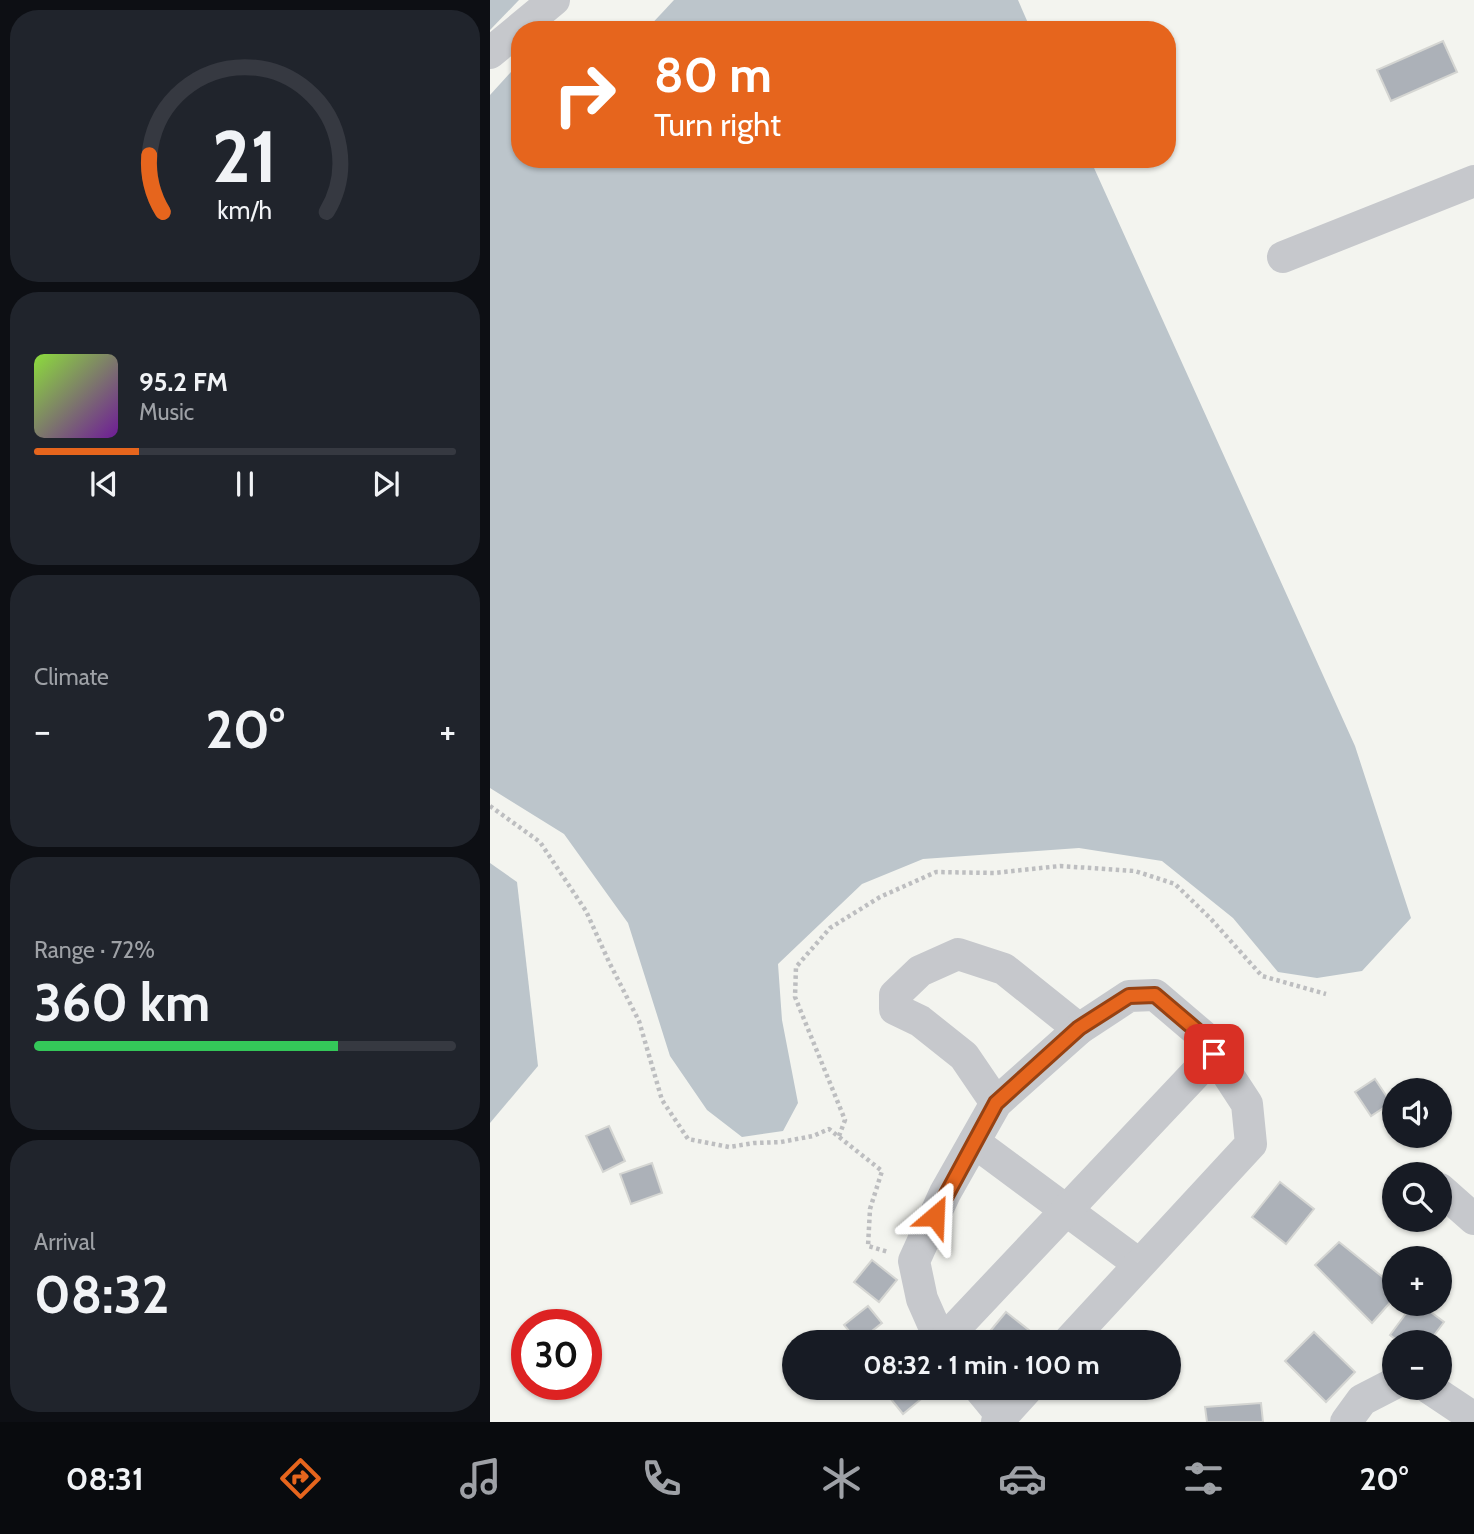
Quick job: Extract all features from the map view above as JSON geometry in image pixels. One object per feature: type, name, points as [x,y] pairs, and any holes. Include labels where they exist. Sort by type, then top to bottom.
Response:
[{"type":"street","points":[[529,21],[554,0]]},
{"type":"street","points":[[490,53],[511,36]]},
{"type":"street","points":[[1283,257],[1474,181]]},
{"type":"street","points":[[996,1103],[964,1056],[920,1021],[895,1009],[895,995],[920,971],[958,954],[1004,969],[1079,1028]]},
{"type":"street","points":[[936,1330],[922,1299],[914,1261],[945,1193],[996,1103],[1079,1028],[1129,996],[1155,995],[1202,1035],[1247,1104],[1251,1144],[1079,1330]]},
{"type":"street","points":[[953,1330],[1214,1054]]},
{"type":"street","points":[[974,1142],[1139,1264]]},
{"type":"street","points":[[1452,1200],[1474,1219]]},
{"type":"street","points":[[1346,1422],[1362,1400],[1382,1388]]},
{"type":"street","points":[[987,1400],[1000,1419],[1017,1400]]},
{"type":"street","points":[[1447,1400],[1474,1418]]},
{"type":"path","points":[[490,806],[540,842],[586,911],[639,1020],[662,1100],[688,1139],[729,1147],[792,1140],[813,1136],[829,1129],[882,1171],[870,1209],[868,1246],[914,1261]]},
{"type":"shaded area","points":[[490,0],[519,0],[490,30]]},
{"type":"shaded area","points":[[674,0],[1018,0],[1027,21],[654,21]]},
{"type":"shaded area","points":[[511,72],[511,168],[1094,168],[1355,746],[1411,918],[1362,971],[1317,978],[1278,972],[1233,918],[1162,861],[1079,848],[923,859],[862,884],[778,964],[782,1020],[798,1103],[783,1131],[742,1137],[707,1110],[670,1056],[628,923],[564,834],[490,788],[490,95]]},
{"type":"shaded area","points":[[490,863],[517,882],[538,1066],[490,1123]]},
{"type":"building","points":[[1443,41],[1457,72],[1391,101],[1377,70]]},
{"type":"building","points":[[1375,1079],[1382,1090],[1382,1109],[1371,1116],[1355,1092]]},
{"type":"building","points":[[609,1126],[625,1161],[603,1172],[586,1136]]},
{"type":"building","points":[[652,1163],[662,1193],[631,1204],[620,1174]]},
{"type":"building","points":[[1280,1182],[1314,1209],[1286,1244],[1252,1217]]},
{"type":"building","points":[[1339,1242],[1382,1277],[1382,1312],[1372,1323],[1315,1265]]},
{"type":"building","points":[[872,1260],[897,1280],[879,1302],[854,1282]]},
{"type":"building","points":[[868,1306],[882,1323],[873,1330],[848,1330],[844,1325]]},
{"type":"building","points":[[1006,1312],[1029,1330],[991,1330]]},
{"type":"building","points":[[1404,1316],[1436,1316],[1444,1322],[1438,1330],[1394,1330]]},
{"type":"building","points":[[1314,1332],[1355,1372],[1326,1402],[1285,1361]]},
{"type":"building","points":[[892,1400],[920,1400],[903,1414]]},
{"type":"building","points":[[1261,1403],[1263,1422],[1207,1422],[1205,1407]]},
{"type":"route","points":[[935,1216],[945,1193],[996,1103],[1079,1028],[1129,996],[1155,995],[1202,1035],[1214,1054]]}]
